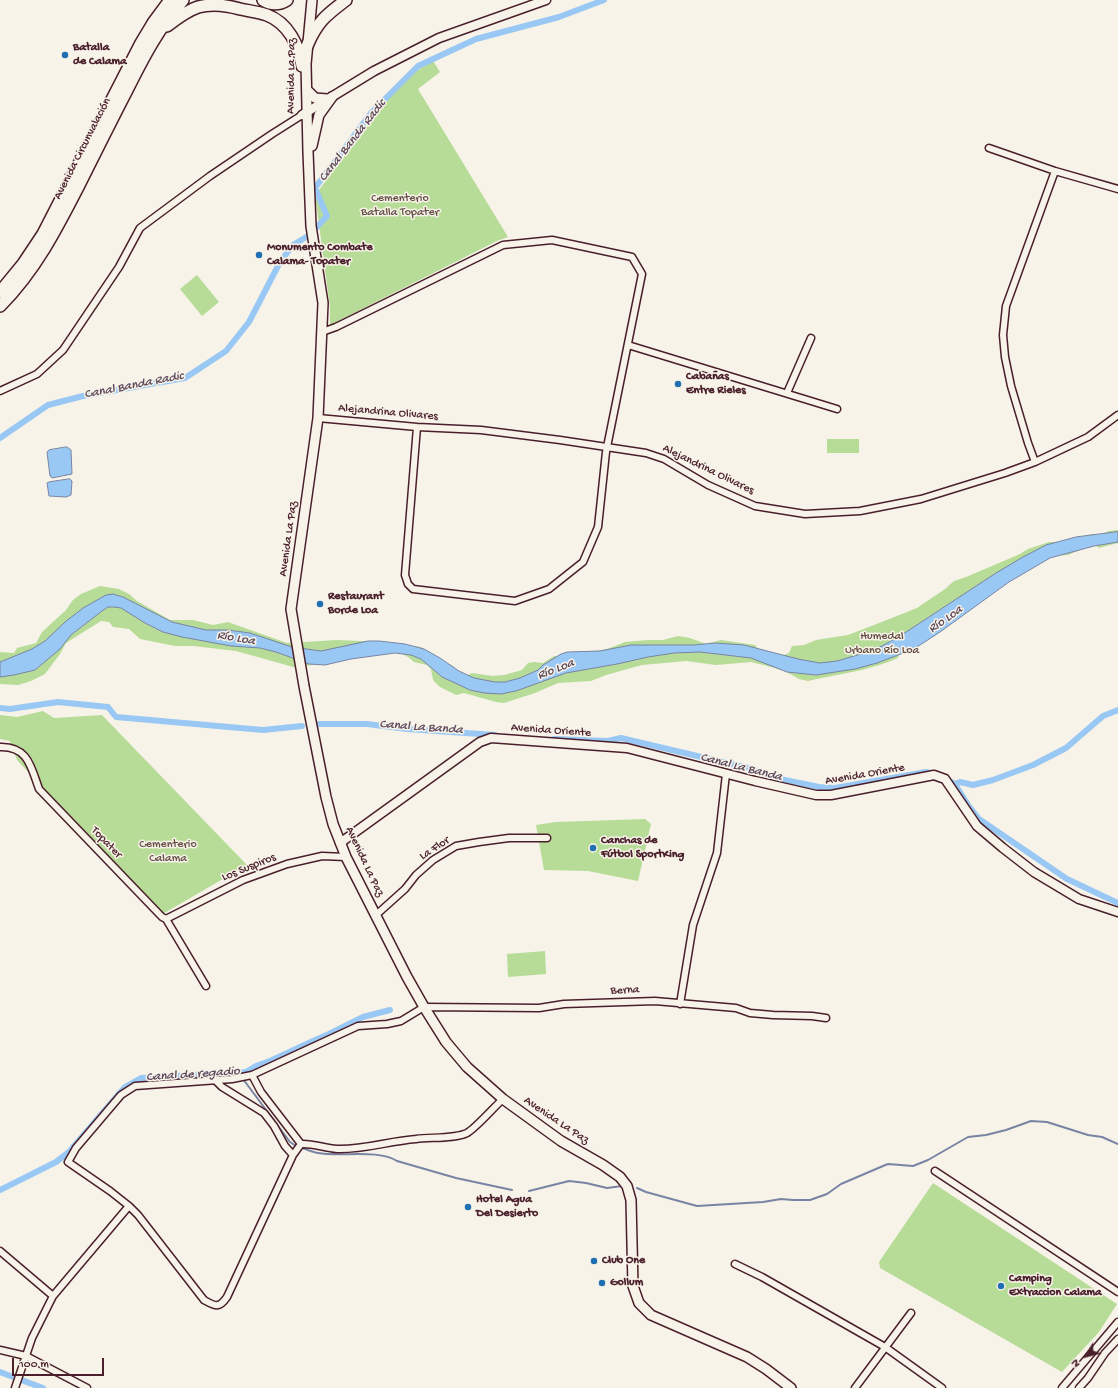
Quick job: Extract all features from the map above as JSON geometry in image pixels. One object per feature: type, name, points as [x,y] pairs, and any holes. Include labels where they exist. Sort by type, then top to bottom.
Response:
[{"type":"highway","points":[[141,43],[159,0]]},
{"type":"highway","name":"Avenida Circunvalación","points":[[0,292],[23,264],[46,229],[141,43],[153,23],[170,0]]},
{"type":"highway","name":"Avenida Circunvalación","points":[[0,306],[25,278],[45,248],[67,209],[142,61],[171,14],[183,0]]},
{"type":"highway","points":[[263,0],[268,3],[275,4],[283,3],[287,0]]},
{"type":"highway","points":[[307,46],[319,23],[330,12],[346,0]]},
{"type":"highway","points":[[155,38],[172,22],[194,9],[214,5],[227,6],[266,15],[281,24],[290,33],[296,44],[302,66]]},
{"type":"main road","name":"Avenida La Paz","points":[[308,0],[302,66],[309,157],[311,226],[323,303],[318,418],[291,609],[304,686],[326,797],[333,824],[346,857],[424,1008],[446,1042],[467,1068],[503,1099],[561,1141],[603,1165],[624,1181],[629,1191],[631,1200],[633,1286],[637,1298],[644,1309],[658,1319],[747,1357],[791,1388]]},
{"type":"main road","name":"Avenida La Paz","points":[[305,113],[307,90],[307,46],[312,0]]},
{"type":"main road","points":[[307,90],[315,98],[330,98]]},
{"type":"main road","points":[[309,157],[318,119],[330,98]]},
{"type":"street","points":[[0,391],[37,374],[63,350],[119,267],[140,228],[210,176],[272,134],[374,71],[439,38],[546,0]]},
{"type":"street","points":[[989,148],[1055,172],[1118,188]]},
{"type":"street","points":[[1035,462],[1011,386],[1004,358],[1003,335],[1006,306],[1055,172]]},
{"type":"street","points":[[322,332],[336,327],[503,245],[552,240],[632,257],[642,274],[607,446],[598,527],[583,562],[549,590],[515,601],[413,589],[404,575],[417,427]]},
{"type":"street","points":[[787,393],[811,338]]},
{"type":"street","points":[[628,345],[837,409]]},
{"type":"street","name":"Alejandrina Olivares","points":[[318,418],[417,427],[481,430],[607,446],[646,453],[664,459],[708,485],[755,506],[804,514],[860,511],[921,499],[1005,473],[1035,462],[1088,437],[1118,415]]},
{"type":"street","name":"Avenida Oriente","points":[[340,843],[480,742],[491,738],[627,748],[726,774],[808,793],[823,795],[831,795],[934,775],[945,779],[977,826],[1034,872],[1079,899],[1118,912]]},
{"type":"street","name":"Topater","points":[[0,746],[10,746],[27,758],[33,769],[39,789],[162,917],[166,919],[206,986]]},
{"type":"street","points":[[680,1004],[693,925],[717,853],[726,774]]},
{"type":"street","name":"La Flor","points":[[376,915],[405,889],[416,875],[433,860],[456,846],[510,838],[547,838]]},
{"type":"street","name":"Los Suspiros","points":[[166,919],[243,880],[287,864],[322,856],[346,857]]},
{"type":"street","name":"Berna","points":[[424,1008],[539,1008],[564,1004],[655,1001],[736,1008],[750,1013],[773,1016],[812,1016],[826,1018]]},
{"type":"street","points":[[300,1144],[293,1155],[227,1297],[223,1304],[217,1306],[204,1300],[138,1215],[129,1206],[68,1162],[76,1148],[121,1095],[135,1086],[232,1079],[252,1075],[358,1026],[387,1024],[401,1021],[424,1008]]},
{"type":"street","points":[[252,1075],[261,1092],[300,1144]]},
{"type":"street","points":[[215,1080],[222,1087],[264,1113],[274,1126],[285,1146],[293,1155]]},
{"type":"street","points":[[300,1144],[307,1144],[321,1148],[338,1149],[356,1148],[415,1139],[460,1136],[468,1132],[503,1099]]},
{"type":"street","points":[[935,1171],[1118,1292]]},
{"type":"street","points":[[15,1387],[32,1338],[53,1296],[129,1206]]},
{"type":"street","points":[[0,1250],[53,1296]]},
{"type":"street","points":[[735,1264],[762,1277],[884,1347],[942,1388]]},
{"type":"street","points":[[855,1388],[884,1347],[911,1313]]},
{"type":"street","points":[[1062,1388],[1118,1322]]},
{"type":"street","points":[[1079,1388],[1088,1378],[1098,1362],[1118,1339]]},
{"type":"street","points":[[0,1350],[26,1356],[87,1388]]},
{"type":"street","points":[[1091,1355],[1098,1362]]},
{"type":"green space","name":"Cementerio Batalla Topater","points":[[432,59],[440,72],[418,89],[508,237],[497,241],[330,325],[330,307],[315,195],[399,85]]},
{"type":"green space","points":[[197,275],[219,302],[202,316],[180,289]]},
{"type":"green space","points":[[827,439],[859,439],[859,453],[827,453]]},
{"type":"green space","name":"Humedal Urbano Río Loa","points":[[1118,530],[1118,543],[1099,548],[1094,544],[1068,555],[1055,556],[1006,574],[935,635],[928,636],[900,651],[898,658],[865,669],[808,681],[799,679],[783,670],[751,662],[716,665],[686,661],[642,665],[606,675],[591,681],[558,683],[535,693],[504,703],[464,693],[456,695],[440,687],[433,680],[431,669],[427,665],[414,662],[408,657],[389,648],[297,668],[236,651],[193,646],[175,646],[140,639],[129,629],[113,627],[109,622],[101,621],[66,643],[60,654],[45,674],[31,681],[18,685],[0,684],[0,652],[14,653],[17,648],[36,643],[42,632],[66,610],[73,600],[81,594],[100,586],[119,589],[170,620],[193,620],[213,625],[228,622],[287,643],[337,640],[383,642],[407,648],[414,646],[421,647],[444,666],[449,664],[453,666],[456,672],[466,676],[472,673],[493,676],[504,675],[522,670],[528,663],[543,663],[554,656],[564,656],[607,649],[625,642],[663,640],[678,636],[690,638],[706,644],[721,640],[755,645],[760,651],[784,655],[789,653],[792,646],[804,645],[816,640],[848,635],[917,608],[954,581],[1020,554],[1028,549],[1049,542],[1063,542],[1092,534],[1099,535],[1109,531]]},
{"type":"green space","name":"Cementerio Calama","points":[[43,711],[54,718],[102,715],[247,865],[161,915],[17,760],[10,741],[0,739],[0,715],[17,717]]},
{"type":"green space","name":"Canchas de Fútbol SportKing","points":[[645,819],[651,824],[638,881],[588,871],[544,870],[536,825],[556,822]]},
{"type":"green space","points":[[545,951],[546,974],[508,977],[507,954]]},
{"type":"green space","name":"Camping Extraccion Calama","points":[[933,1183],[1117,1304],[1099,1332],[1062,1372],[880,1268],[879,1262]]},
{"type":"water","points":[[67,447],[71,450],[72,474],[52,478],[50,476],[47,452],[49,450]]},
{"type":"water","points":[[70,479],[72,481],[71,495],[66,497],[49,496],[47,483]]},
{"type":"water","name":"Río Loa","points":[[1118,532],[1118,542],[1094,546],[1050,558],[1009,582],[940,632],[906,652],[877,663],[855,669],[816,675],[787,672],[751,658],[700,652],[674,653],[566,673],[516,691],[501,694],[484,693],[470,690],[442,677],[421,659],[411,655],[395,653],[351,659],[325,665],[309,664],[260,648],[231,646],[163,632],[121,608],[108,607],[71,635],[60,649],[35,670],[0,677],[0,662],[32,649],[45,641],[65,622],[83,608],[106,595],[113,594],[123,597],[172,622],[206,630],[228,630],[250,633],[292,647],[321,651],[368,641],[405,644],[424,649],[459,671],[474,678],[495,682],[505,682],[520,678],[538,670],[543,665],[567,652],[600,651],[631,645],[694,645],[715,643],[744,645],[820,663],[837,661],[882,646],[900,636],[996,573],[1046,545],[1076,537]]},
{"type":"waterway","name":"Canal Banda Radic","points":[[317,227],[327,216],[315,188],[371,113],[418,66],[476,39],[559,17],[604,0]]},
{"type":"waterway","name":"Canal Banda Radic","points":[[0,438],[48,405],[83,396],[185,378],[226,351],[249,322],[280,262],[293,245],[308,236]]},
{"type":"waterway","points":[[0,708],[10,709],[58,702],[108,707],[116,717],[263,730],[302,726]]},
{"type":"waterway","points":[[955,784],[960,782],[973,785],[993,780],[1033,765],[1066,748],[1103,716],[1118,710]]},
{"type":"waterway","name":"Canal La Banda","points":[[319,724],[367,724],[407,729],[495,735]]},
{"type":"waterway","name":"Canal La Banda","points":[[554,739],[608,741],[621,738],[752,769],[775,778],[819,787],[835,788],[926,772],[936,774]]},
{"type":"waterway","name":"Canal La Banda","points":[[946,779],[955,784],[979,819],[1067,879],[1118,903]]},
{"type":"waterway","name":"Canal de regadio","points":[[0,1190],[56,1162],[69,1152],[125,1087],[141,1078],[246,1072],[363,1017],[390,1010]]},
{"type":"waterway","points":[[243,1079],[290,1142],[296,1146]]},
{"type":"waterway","points":[[637,1188],[646,1192],[697,1206],[763,1202],[781,1199],[810,1200],[827,1194],[841,1184],[888,1164],[913,1166],[928,1160],[968,1137],[986,1135],[1006,1130],[1031,1121],[1047,1122],[1088,1135],[1102,1137],[1118,1144]]},
{"type":"waterway","points":[[300,1147],[316,1153],[380,1155],[456,1178],[512,1190]]},
{"type":"waterway","points":[[529,1191],[569,1181],[607,1188],[622,1186]]},
{"type":"waterway","points":[[0,1372],[43,1388]]},
{"type":"place","name":"Batalla de Calama","points":[[65,55]]},
{"type":"place","name":"Monumento Combate Calama- Topater","points":[[259,255]]},
{"type":"place","name":"Cabañas Entre Rieles","points":[[678,384]]},
{"type":"place","name":"Restaurant Borde Loa","points":[[320,604]]},
{"type":"place","name":"Canchas de Fútbol SportKing","points":[[593,848]]},
{"type":"place","name":"Hotel Agua Del Desierto","points":[[468,1207]]},
{"type":"place","name":"Club One","points":[[594,1261]]},
{"type":"place","name":"Gollum","points":[[602,1283]]},
{"type":"place","name":"Camping Extraccion Calama","points":[[1001,1286]]}]
